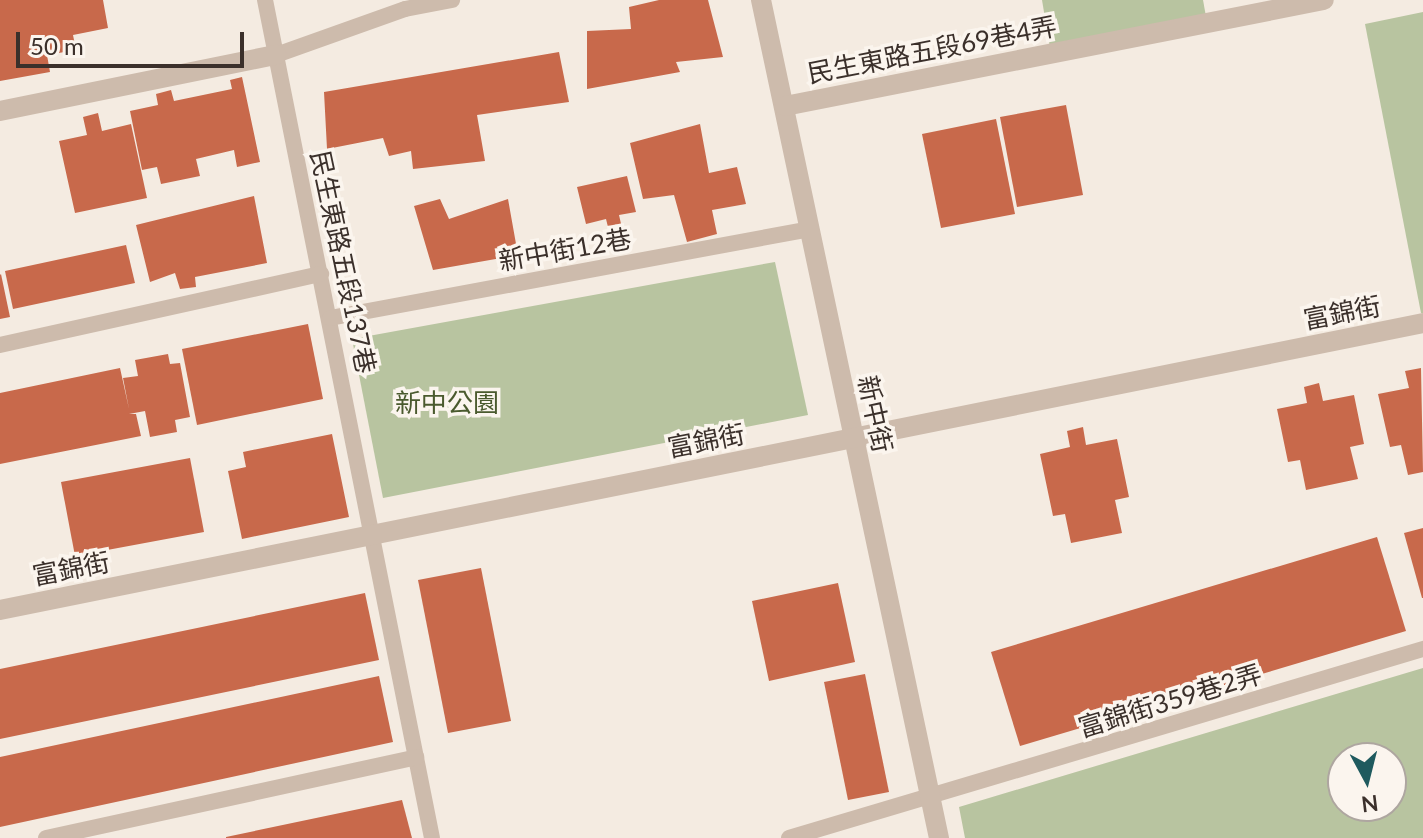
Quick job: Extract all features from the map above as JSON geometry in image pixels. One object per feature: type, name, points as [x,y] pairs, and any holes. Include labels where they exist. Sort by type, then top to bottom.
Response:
[{"type":"street","name":"新中街","points":[[761,0],[939,838]]},
{"type":"street","name":"民生東路五段69巷4弄","points":[[785,106],[1324,0]]},
{"type":"street","points":[[0,111],[276,55]]},
{"type":"street","name":"富錦街","points":[[0,610],[1423,323]]},
{"type":"lane","name":"民生東路五段137巷","points":[[265,0],[432,838]]},
{"type":"lane","points":[[276,55],[405,9],[452,0]]},
{"type":"lane","name":"新中街12巷","points":[[330,318],[810,229]]},
{"type":"lane","points":[[0,345],[321,274]]},
{"type":"lane","name":"富錦街359巷2弄","points":[[789,838],[932,799],[1423,649]]},
{"type":"lane","points":[[46,838],[416,757]]},
{"type":"green space","points":[[1042,0],[1203,0],[1207,22],[1051,54]]},
{"type":"green space","points":[[1423,12],[1423,313],[1421,313],[1365,24]]},
{"type":"green space","name":"新中公園","points":[[775,262],[808,415],[383,498],[352,339]]},
{"type":"green space","points":[[1423,668],[1423,838],[965,838],[959,807]]},
{"type":"building","points":[[0,0],[103,0],[108,28],[73,35],[76,50],[47,55],[50,72],[0,81]]},
{"type":"building","points":[[659,0],[708,0],[723,57],[676,62],[680,72],[587,89],[587,31],[631,29],[629,7]]},
{"type":"building","points":[[559,52],[569,102],[477,115],[485,161],[413,169],[411,151],[389,156],[383,138],[327,149],[324,92]]},
{"type":"building","points":[[242,77],[260,162],[237,167],[234,150],[196,159],[200,176],[161,184],[157,167],[142,170],[130,111],[158,105],[156,94],[171,90],[174,101],[232,89],[230,80]]},
{"type":"building","points":[[1066,105],[1083,195],[1017,207],[1000,117]]},
{"type":"building","points":[[98,113],[102,131],[131,124],[147,198],[75,213],[59,141],[87,135],[83,117]]},
{"type":"building","points":[[996,119],[1015,214],[941,228],[922,134]]},
{"type":"building","points":[[700,124],[709,173],[737,167],[746,204],[712,210],[717,234],[687,242],[674,195],[643,199],[630,143]]},
{"type":"building","points":[[627,176],[636,212],[619,215],[622,228],[609,231],[606,219],[586,224],[577,187]]},
{"type":"building","points":[[254,196],[267,263],[195,277],[196,287],[180,289],[175,273],[150,282],[136,225]]},
{"type":"building","points":[[440,199],[449,219],[508,199],[518,255],[433,270],[414,206]]},
{"type":"building","points":[[126,245],[135,283],[13,309],[5,271]]},
{"type":"building","points":[[0,275],[10,317],[0,319]]},
{"type":"building","points":[[308,324],[323,399],[197,425],[182,349]]},
{"type":"building","points":[[168,354],[170,364],[180,363],[190,417],[175,420],[177,432],[150,437],[145,411],[129,414],[136,414],[141,436],[0,464],[0,393],[120,368],[129,409],[123,378],[138,376],[135,360]]},
{"type":"building","points":[[1421,368],[1423,472],[1408,475],[1401,445],[1390,447],[1378,394],[1409,388],[1405,371]]},
{"type":"building","points":[[1319,383],[1323,401],[1354,395],[1364,444],[1350,447],[1358,479],[1306,490],[1300,460],[1288,462],[1277,409],[1307,403],[1304,387]]},
{"type":"building","points":[[1083,427],[1086,445],[1117,439],[1129,497],[1115,500],[1122,533],[1071,543],[1065,514],[1053,516],[1040,454],[1070,447],[1067,431]]},
{"type":"building","points":[[332,434],[349,517],[242,539],[228,471],[246,467],[243,452]]},
{"type":"building","points":[[190,458],[204,532],[75,556],[61,482]]},
{"type":"building","points":[[1423,528],[1423,598],[1422,598],[1404,533]]},
{"type":"building","points":[[1377,537],[1406,631],[1020,746],[991,652]]},
{"type":"building","points":[[481,568],[511,721],[448,733],[418,580]]},
{"type":"building","points":[[838,583],[855,662],[769,681],[752,601]]},
{"type":"building","points":[[365,593],[379,660],[0,739],[0,669]]},
{"type":"building","points":[[865,674],[889,792],[848,800],[824,682]]},
{"type":"building","points":[[379,676],[393,742],[0,827],[0,757]]},
{"type":"building","points":[[402,800],[412,838],[226,838],[226,837]]}]
